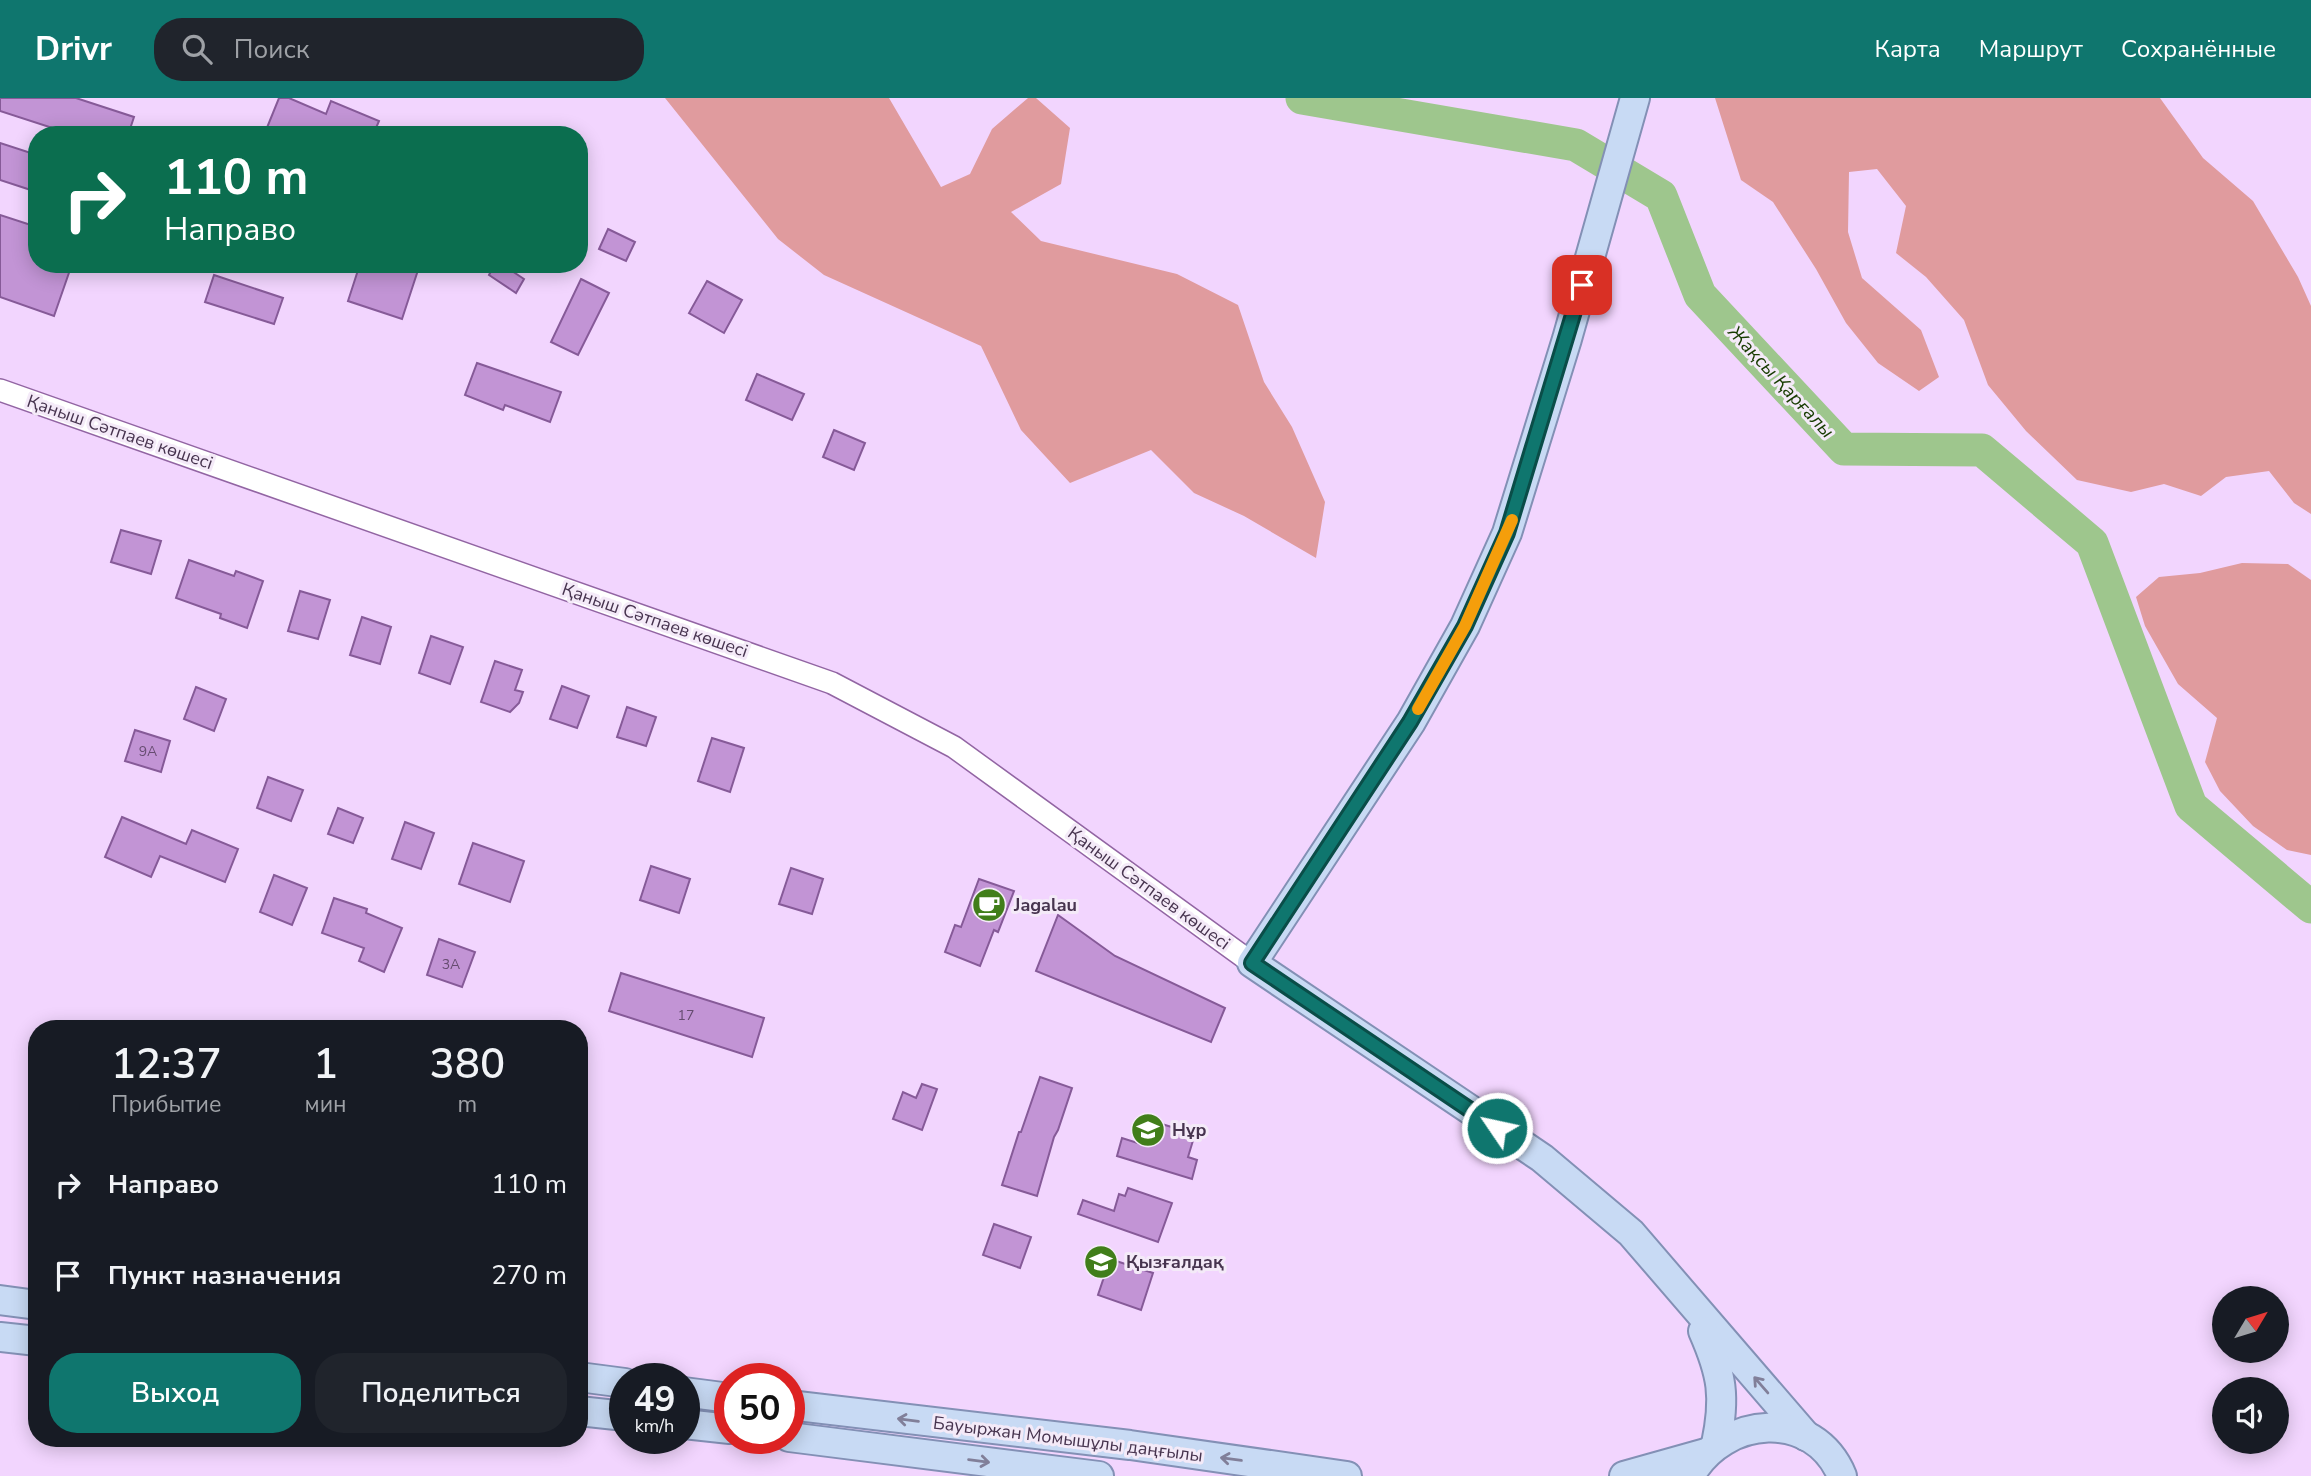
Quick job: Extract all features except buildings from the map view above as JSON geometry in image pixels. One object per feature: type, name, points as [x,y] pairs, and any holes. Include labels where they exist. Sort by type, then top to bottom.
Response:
[{"type":"main road","points":[[1635,98],[1567,339],[1507,533],[1465,626],[1410,722],[1252,963],[1542,1158],[1631,1233],[1806,1436],[1824,1449],[1845,1473]]},
{"type":"main road","points":[[0,1300],[28,1304]]},
{"type":"main road","points":[[1694,1309],[1717,1362],[1722,1393],[1721,1419],[1704,1458]]},
{"type":"main road","points":[[0,1336],[28,1340]]},
{"type":"main road","points":[[588,1378],[609,1381]]},
{"type":"main road","name":"Бауыржан Момышұлы даңғылы","points":[[805,1407],[1130,1445],[1347,1476]]},
{"type":"main road","points":[[588,1411],[609,1414]]},
{"type":"main road","points":[[1624,1476],[1704,1458],[1736,1433],[1759,1427],[1783,1429],[1806,1436]]},
{"type":"main road","name":"Бауыржан Момышұлы даңғылы","points":[[805,1439],[1099,1476]]},
{"type":"street","name":"Қаныш Сәтпаев көшесі","points":[[0,390],[832,683],[954,747],[1252,963]]},
{"type":"shaded area","points":[[665,98],[889,98],[941,187],[970,174],[992,129],[1028,98],[1036,98],[1070,128],[1061,184],[1011,212],[1041,241],[1177,274],[1238,305],[1264,382],[1292,427],[1325,502],[1316,558],[1244,516],[1194,493],[1151,450],[1070,483],[1021,430],[981,346],[824,275],[778,239]]},
{"type":"shaded area","points":[[1715,98],[2160,98],[2203,158],[2253,201],[2298,277],[2311,306],[2311,514],[2294,503],[2269,471],[2226,477],[2201,496],[2164,484],[2131,492],[2077,480],[2026,431],[1988,385],[1964,320],[1926,277],[1896,253],[1906,206],[1877,169],[1849,172],[1848,232],[1862,278],[1921,330],[1939,377],[1919,391],[1878,363],[1846,323],[1816,269],[1773,202],[1741,180]]},
{"type":"shaded area","points":[[2242,563],[2288,564],[2311,580],[2311,855],[2287,850],[2253,826],[2220,791],[2205,762],[2217,718],[2178,684],[2145,626],[2136,597],[2159,577],[2200,573]]},
{"type":"waterway","name":"Жақсы Қарғалы","points":[[1302,98],[1576,145],[1661,196],[1700,295],[1844,449],[1982,450],[2092,543],[2191,806],[2311,907]]},
{"type":"slow traffic","points":[[1418,709],[1465,626],[1512,520]]},
{"type":"place","name":"Jagalau","points":[[989,905]]},
{"type":"place","name":"Нұр","points":[[1148,1130]]},
{"type":"place","name":"Қызғалдақ","points":[[1101,1262]]},
{"type":"route","points":[[1497,1128],[1252,963],[1410,722],[1465,626],[1507,533],[1582,285]]}]
